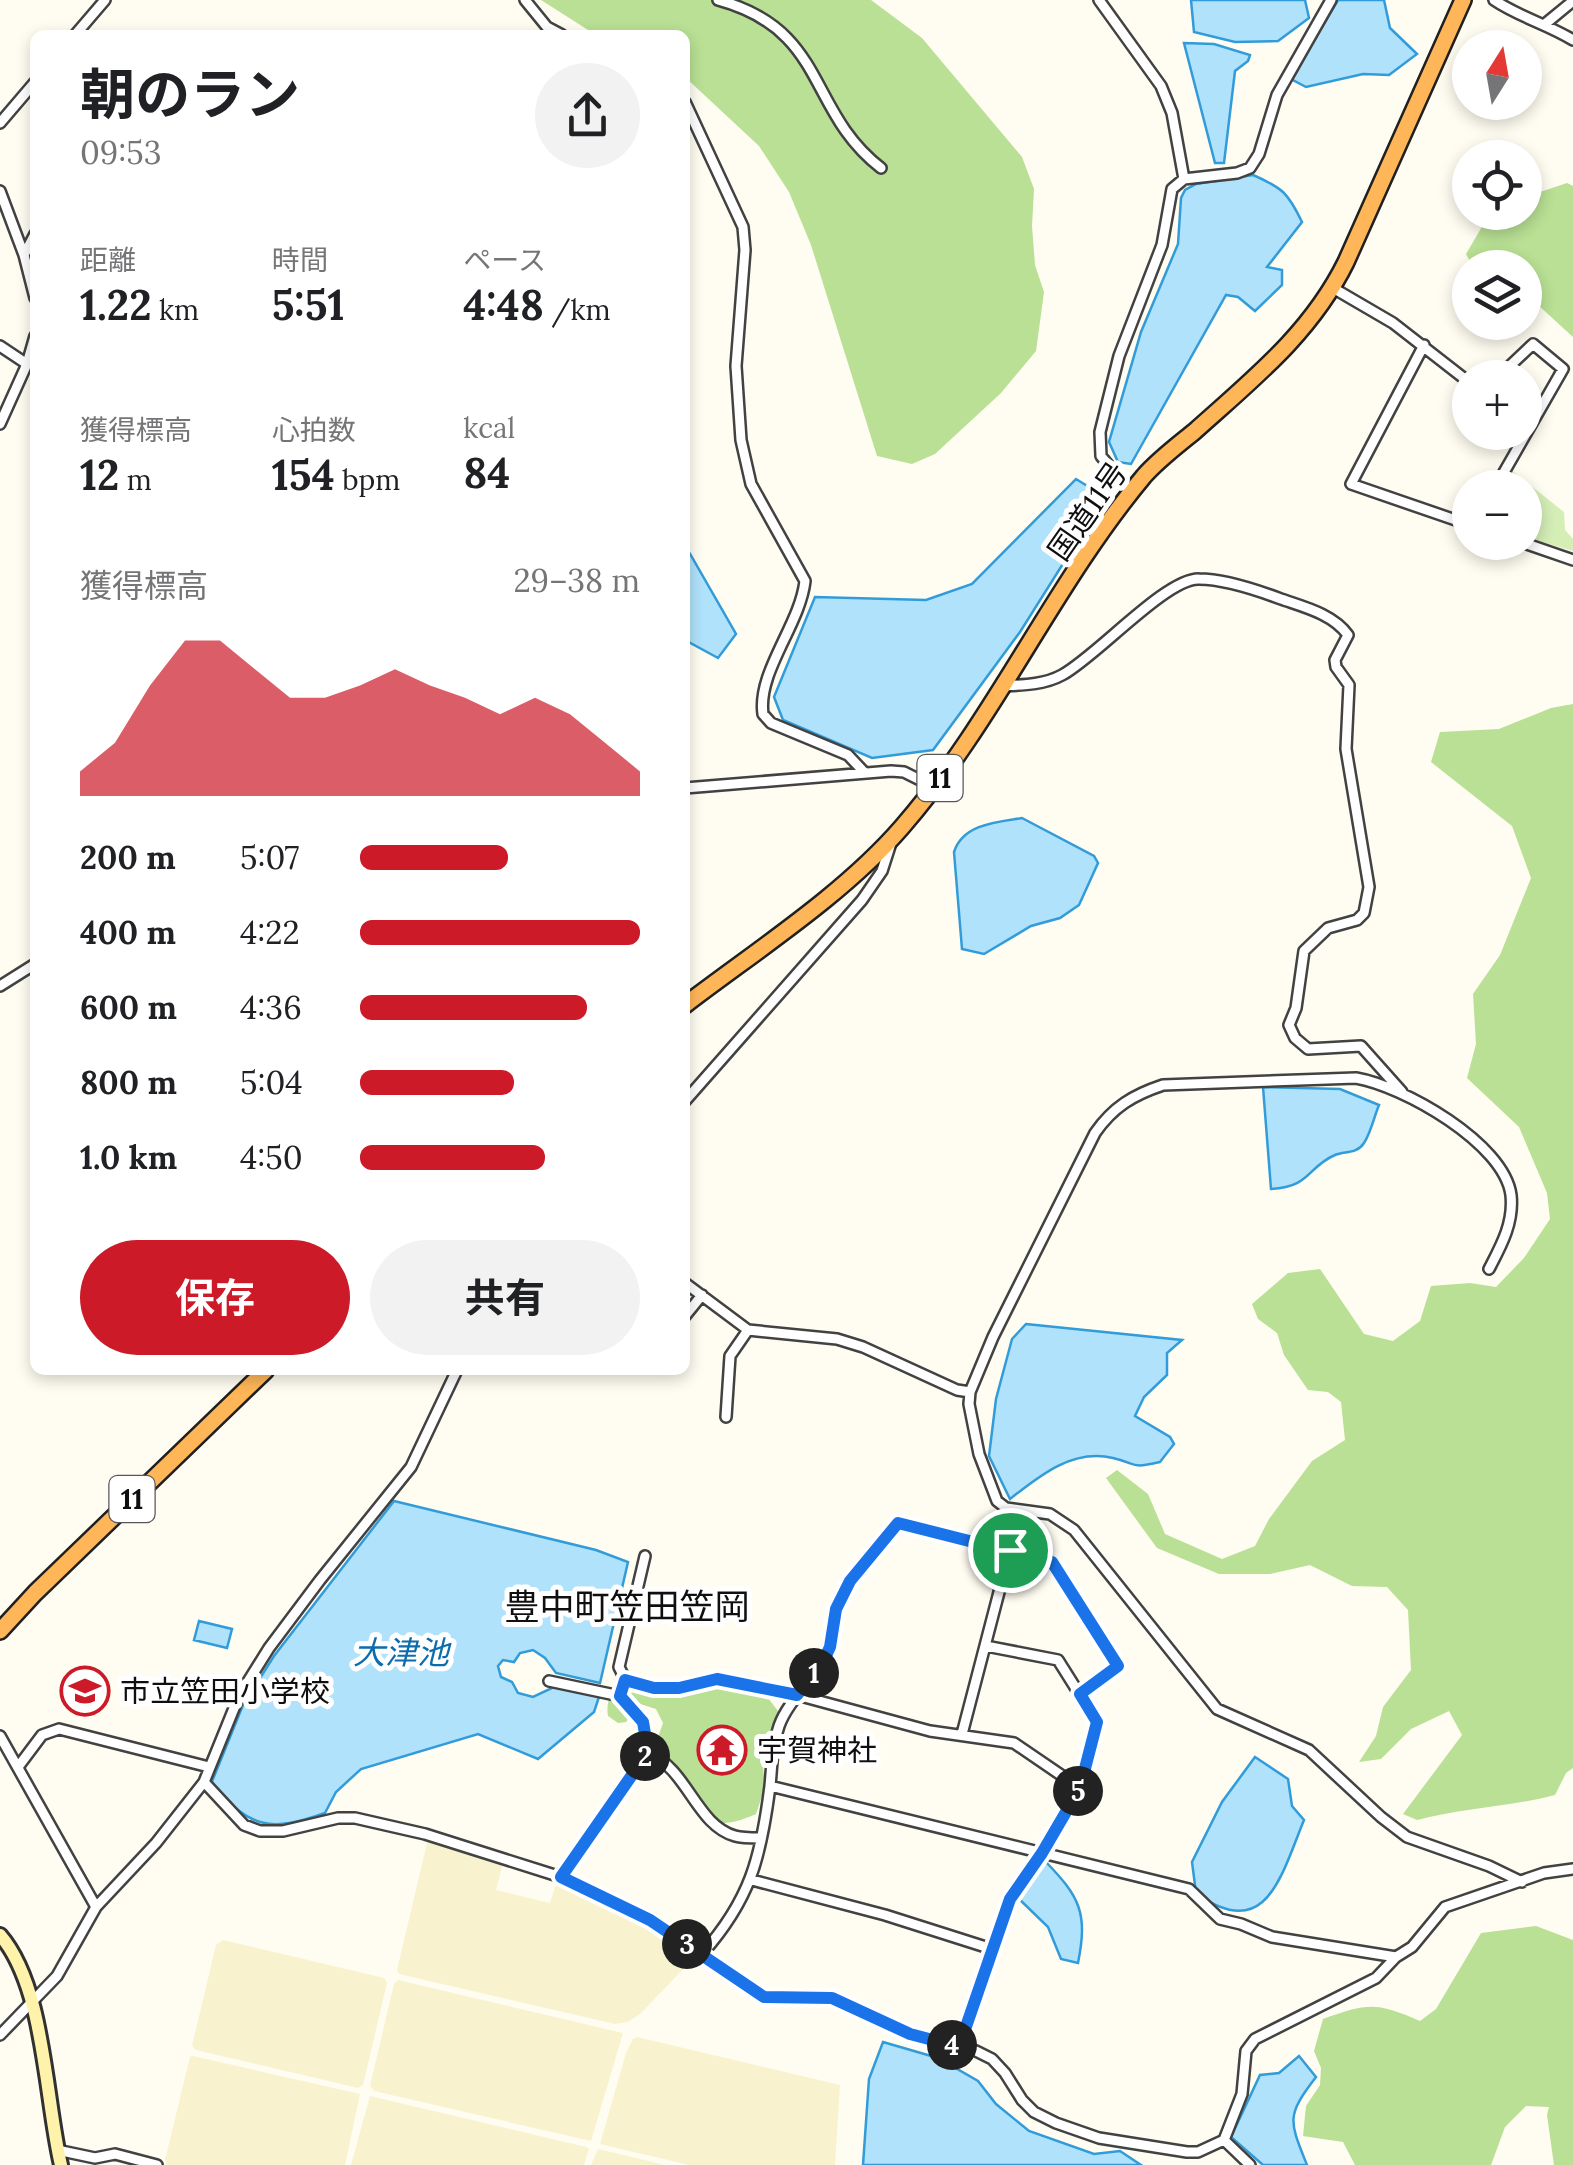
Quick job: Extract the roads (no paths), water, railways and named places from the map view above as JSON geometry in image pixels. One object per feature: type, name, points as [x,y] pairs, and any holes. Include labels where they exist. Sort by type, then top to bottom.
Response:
[{"type":"highway","name":"国道11号","points":[[690,1001],[836,889],[894,836],[934,787],[1131,493],[1162,459],[1289,347],[1333,288],[1463,0]]},
{"type":"highway","name":"11","points":[[0,1631],[261,1375]]},
{"type":"main road","points":[[0,1935],[14,1953],[31,2000],[61,2165]]},
{"type":"street","points":[[79,30],[105,0]]},
{"type":"street","points":[[525,0],[553,30]]},
{"type":"street","points":[[718,0],[760,15],[785,34],[821,86],[841,128],[881,168]]},
{"type":"street","points":[[1099,0],[1160,86],[1172,113],[1184,180]]},
{"type":"street","points":[[1131,493],[1101,456],[1100,432],[1119,356],[1162,245],[1172,190],[1184,180],[1250,168],[1260,154],[1276,95],[1332,0]]},
{"type":"street","points":[[1494,0],[1517,16],[1545,24],[1573,40]]},
{"type":"street","points":[[1545,24],[1573,1]]},
{"type":"street","points":[[0,123],[30,88]]},
{"type":"street","points":[[690,113],[744,227],[736,366],[741,440],[751,484],[805,581],[803,599],[764,690],[762,714],[770,723],[848,755],[864,772]]},
{"type":"street","points":[[0,191],[30,278]]},
{"type":"street","points":[[24,255],[30,244]]},
{"type":"street","points":[[1333,288],[1424,344],[1452,368]]},
{"type":"street","points":[[1424,344],[1351,484],[1452,520]]},
{"type":"street","points":[[1516,360],[1533,344],[1563,369],[1542,406]]},
{"type":"street","points":[[0,346],[27,364]]},
{"type":"street","points":[[0,424],[30,354]]},
{"type":"street","points":[[1542,549],[1573,560]]},
{"type":"street","points":[[1001,686],[1040,683],[1060,676],[1100,649],[1153,602],[1196,578],[1259,591],[1307,608],[1342,627],[1348,635],[1335,660],[1349,685],[1346,749],[1369,887],[1364,912],[1357,920],[1328,928],[1304,951],[1296,1008],[1289,1025],[1295,1038],[1308,1049],[1361,1046],[1408,1098]]},
{"type":"street","points":[[690,788],[864,772],[904,772],[934,787]]},
{"type":"street","points":[[690,1095],[873,885],[894,836]]},
{"type":"street","points":[[0,986],[30,967]]},
{"type":"street","points":[[1489,1269],[1511,1218],[1511,1194],[1504,1176],[1471,1137],[1444,1117],[1376,1081],[1356,1078],[1163,1085],[1111,1111],[1095,1134],[970,1392],[979,1454],[997,1501],[1006,1508],[1059,1518],[1074,1530],[1217,1708],[1308,1750],[1407,1837],[1522,1882]]},
{"type":"street","points":[[690,1287],[748,1330],[837,1339],[970,1392]]},
{"type":"street","points":[[690,1310],[702,1296]]},
{"type":"street","points":[[726,1416],[730,1356],[748,1330]]},
{"type":"street","points":[[0,2035],[58,1976],[96,1906],[156,1844],[204,1782],[239,1696],[300,1607],[410,1467],[455,1375]]},
{"type":"street","points":[[702,1954],[728,1924],[752,1880],[770,1786],[771,1755],[780,1722],[823,1662],[830,1647],[836,1609],[850,1581],[898,1523],[1052,1562],[1118,1666],[1080,1694]]},
{"type":"street","points":[[962,1734],[1010,1550]]},
{"type":"street","points":[[620,1696],[625,1680],[620,1667],[645,1556]]},
{"type":"street","points":[[959,2047],[1010,1899],[1080,1788],[1097,1722],[1058,1660],[986,1646]]},
{"type":"street","points":[[625,1680],[654,1688],[679,1688],[717,1679],[797,1695],[930,1732],[1014,1744],[1080,1788]]},
{"type":"street","points":[[549,1681],[620,1696],[643,1722],[648,1752],[561,1877]]},
{"type":"street","points":[[18,1767],[42,1735],[59,1729],[209,1768]]},
{"type":"street","points":[[0,1736],[96,1906]]},
{"type":"street","points":[[648,1752],[675,1770],[695,1801],[718,1826],[734,1836],[760,1838]]},
{"type":"street","points":[[204,1782],[244,1826],[260,1832],[355,1818],[425,1834],[561,1877],[629,1908],[764,1997],[832,1998],[910,2034],[992,2059],[1022,2100],[1034,2112],[1056,2123],[1099,2138],[1187,2152],[1198,2152],[1224,2140],[1242,2094],[1246,2051],[1256,2039],[1376,1978],[1396,1956],[1412,1946],[1445,1907],[1544,1873],[1573,1869]]},
{"type":"street","points":[[770,1786],[1188,1889],[1220,1919],[1272,1937],[1396,1956]]},
{"type":"street","points":[[752,1880],[992,1950]]},
{"type":"street","points":[[1224,2140],[1250,2165]]},
{"type":"street","points":[[57,2150],[95,2158],[115,2154],[157,2165]]},
{"type":"water","points":[[1191,0],[1305,0],[1309,18],[1278,41],[1235,42],[1194,32]]},
{"type":"water","points":[[1338,0],[1384,0],[1390,28],[1417,54],[1389,75],[1363,74],[1306,87],[1291,79]]},
{"type":"water","points":[[1184,43],[1214,44],[1250,55],[1235,71],[1224,163],[1215,163]]},
{"type":"water","points":[[1253,175],[1284,192],[1302,222],[1267,267],[1282,270],[1282,285],[1255,311],[1238,297],[1226,295],[1131,464],[1118,462],[1109,442],[1141,332],[1178,244],[1181,198],[1185,190],[1196,184]]},
{"type":"water","points":[[1076,479],[1105,497],[1020,632],[933,750],[872,758],[783,720],[774,697],[815,597],[926,600],[972,584]]},
{"type":"water","points":[[690,554],[736,634],[718,658],[690,643]]},
{"type":"water","points":[[1022,818],[1094,856],[1098,863],[1079,905],[1060,918],[1031,926],[984,954],[962,949],[954,852],[958,843],[973,830]]},
{"type":"water","points":[[1263,1087],[1340,1089],[1379,1105],[1361,1147],[1326,1160],[1294,1185],[1271,1189]]},
{"type":"water","points":[[1026,1324],[1182,1340],[1167,1353],[1167,1375],[1144,1397],[1135,1416],[1170,1437],[1174,1444],[1160,1462],[1138,1465],[1113,1458],[1084,1457],[1057,1466],[1010,1499],[989,1456],[996,1399],[1012,1339]]},
{"type":"water","name":"大津池","points":[[394,1501],[596,1550],[628,1562],[600,1683],[556,1673],[533,1650],[520,1653],[514,1662],[503,1660],[498,1666],[501,1677],[512,1682],[518,1693],[533,1697],[556,1686],[600,1694],[594,1712],[538,1759],[478,1734],[361,1769],[336,1792],[325,1813],[275,1824],[250,1818],[211,1784],[243,1705],[274,1656]]},
{"type":"water","points":[[199,1621],[232,1629],[227,1648],[194,1640]]},
{"type":"water","points":[[1255,1757],[1288,1779],[1292,1806],[1304,1820],[1268,1897],[1255,1907],[1239,1911],[1220,1907],[1196,1893],[1192,1862],[1222,1802]]},
{"type":"water","points":[[1045,1861],[1066,1885],[1078,1907],[1082,1931],[1078,1963],[1061,1959],[1048,1927],[1017,1897]]},
{"type":"water","points":[[883,2042],[938,2058],[978,2081],[996,2104],[1029,2131],[1094,2154],[1120,2151],[1141,2165],[863,2165],[869,2079]]},
{"type":"water","points":[[1299,2056],[1316,2077],[1299,2101],[1294,2119],[1307,2165],[1263,2165],[1231,2137],[1260,2075],[1279,2073]]},
{"type":"place","name":"市立笠田小学校","points":[[85,1691]]},
{"type":"place","name":"宇賀神社","points":[[722,1750]]},
{"type":"district","name":"豊中町笠田笠岡","points":[[627,1606]]}]
